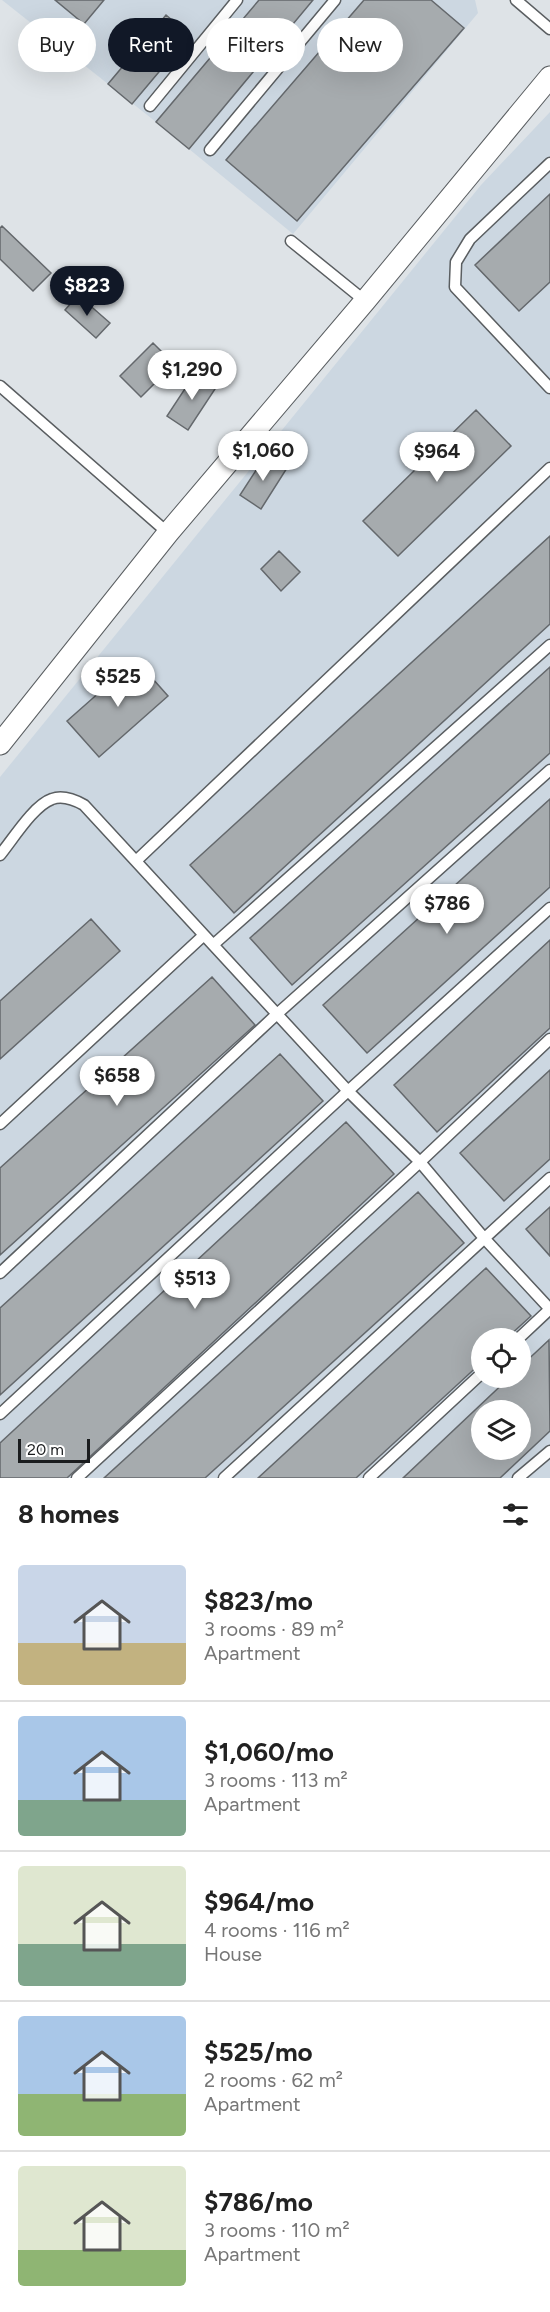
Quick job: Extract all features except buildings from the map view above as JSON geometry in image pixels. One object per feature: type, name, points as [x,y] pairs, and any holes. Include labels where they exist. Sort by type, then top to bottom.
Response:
[{"type":"street","points":[[0,744],[168,533],[365,301],[550,77]]},
{"type":"lane","points":[[150,106],[237,0]]},
{"type":"lane","points":[[210,150],[335,0]]},
{"type":"lane","points":[[516,0],[550,29]]},
{"type":"lane","points":[[550,163],[470,239],[456,262],[455,287],[550,388]]},
{"type":"lane","points":[[291,241],[365,301]]},
{"type":"lane","points":[[0,386],[168,533]]},
{"type":"lane","points":[[136,861],[550,468]]},
{"type":"lane","points":[[213,945],[550,645]]},
{"type":"lane","points":[[0,1274],[277,1014],[550,770]]},
{"type":"lane","points":[[0,855],[39,807],[53,798],[71,798],[84,805],[348,1091],[420,1162],[484,1238],[550,1309],[530,1328]]},
{"type":"lane","points":[[0,1414],[348,1091],[550,908]]},
{"type":"lane","points":[[0,1124],[204,935]]},
{"type":"lane","points":[[77,1478],[550,1039]]},
{"type":"lane","points":[[224,1478],[550,1178]]},
{"type":"lane","points":[[369,1478],[471,1383]]},
{"type":"lane","points":[[518,1478],[550,1451]]},
{"type":"shaded area","points":[[2,0],[475,0],[478,13],[293,234],[93,72],[96,72],[96,18],[25,18]]},
{"type":"shaded area","points":[[550,112],[550,1478],[0,1478],[0,777],[481,185]]}]
